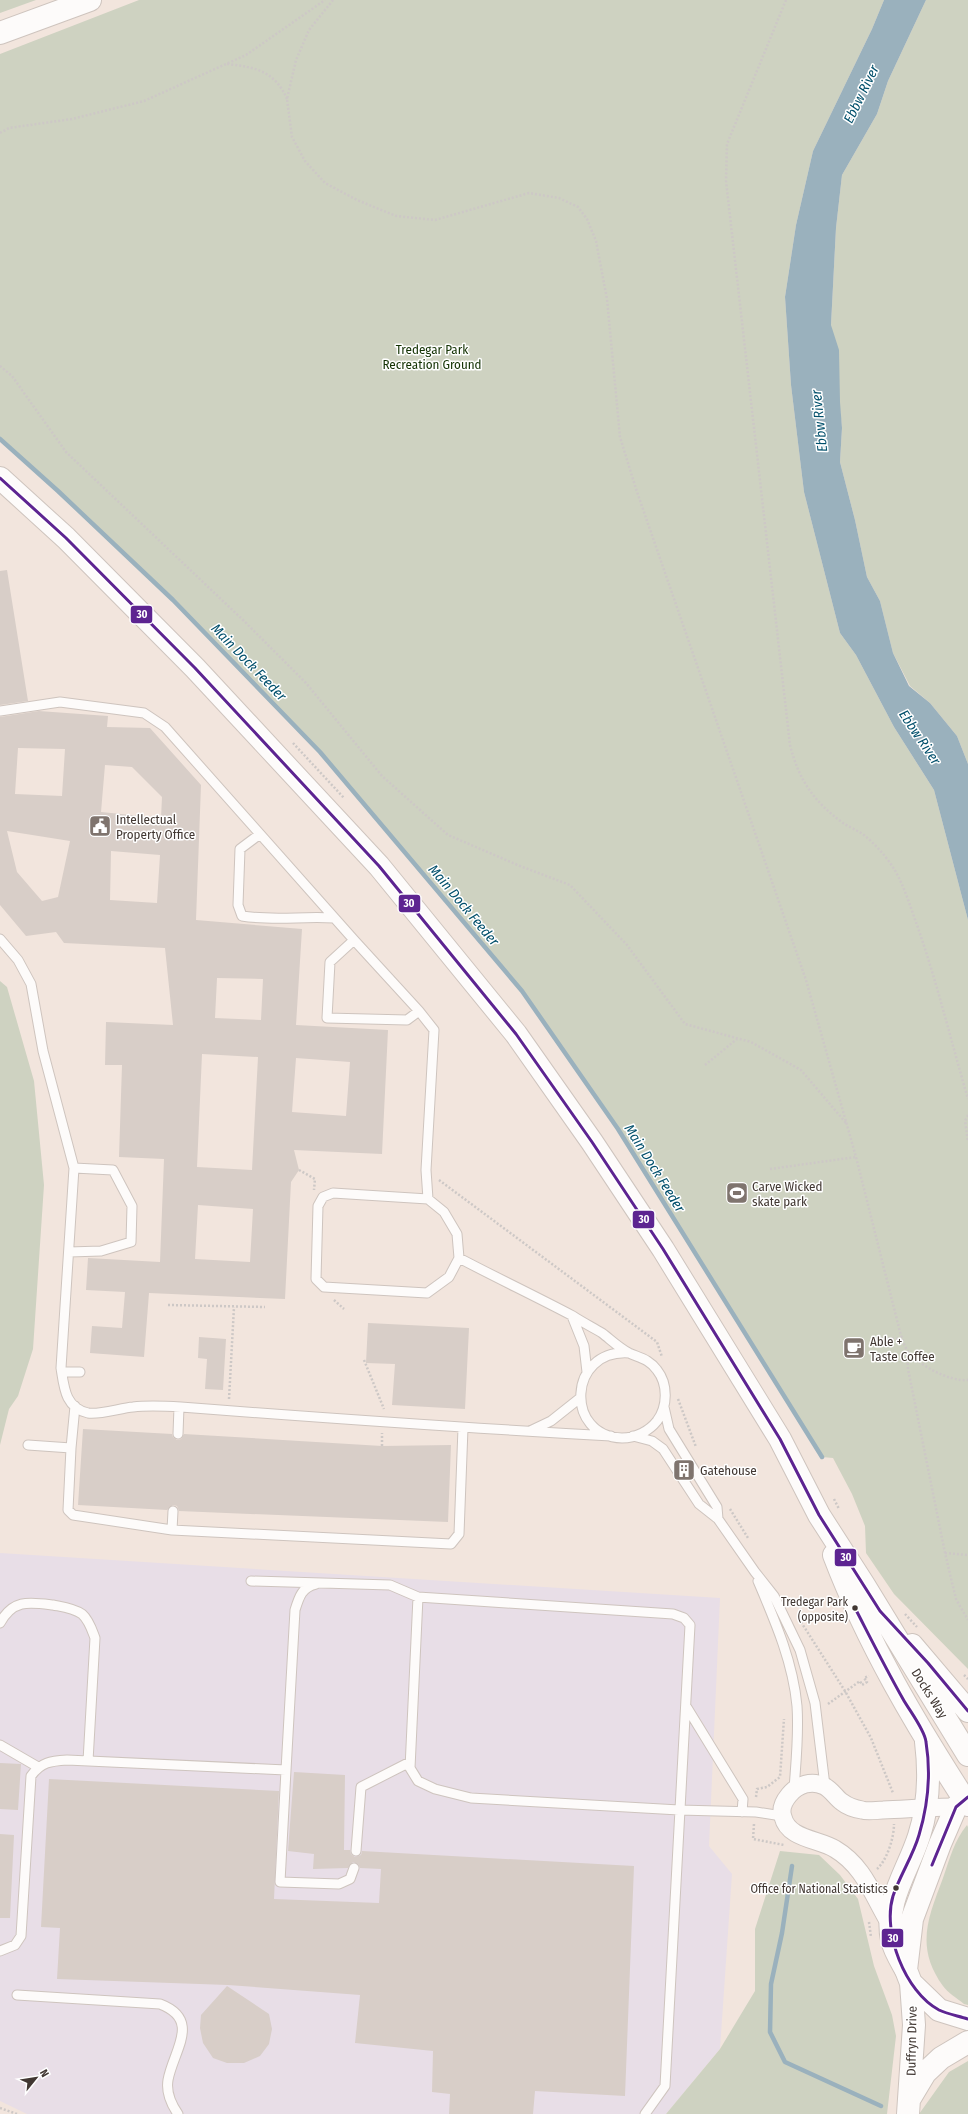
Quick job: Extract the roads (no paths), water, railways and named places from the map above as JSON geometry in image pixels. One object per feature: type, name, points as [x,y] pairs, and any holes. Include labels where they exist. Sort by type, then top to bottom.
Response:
[{"type":"main road","points":[[0,33],[90,0]]},
{"type":"main road","points":[[0,478],[66,538],[195,668],[363,848],[516,1034],[592,1142],[672,1262],[780,1439],[819,1515],[880,1611],[928,1663],[968,1711]]},
{"type":"main road","points":[[819,1515],[848,1592],[885,1667],[964,1802],[940,1844],[912,1920],[908,1977]]},
{"type":"main road","name":"Docks Way","points":[[880,1611],[968,1755]]},
{"type":"main road","points":[[926,1739],[929,1765],[926,1808],[919,1836],[893,1897],[890,1924],[892,1941],[908,1977],[923,1997],[939,2010],[968,2019]]},
{"type":"main road","name":"Duffryn Drive","points":[[908,1977],[914,2025],[909,2106]]},
{"type":"main road","name":"Duffryn Drive","points":[[909,2106],[925,2073],[941,2058],[968,2042]]},
{"type":"street","points":[[890,1924],[866,1878],[857,1866],[835,1849],[794,1832],[785,1824],[782,1816],[785,1800],[794,1789],[803,1784],[814,1783],[825,1786],[843,1803],[863,1811],[926,1808],[964,1802]]},
{"type":"lane","points":[[0,711],[60,702],[144,713],[165,727],[334,918],[419,1011],[434,1030],[426,1170],[428,1199]]},
{"type":"lane","points":[[260,834],[240,848],[238,905],[242,916],[263,919],[310,916],[334,918]]},
{"type":"lane","points":[[0,939],[18,960],[31,984],[43,1051],[74,1168],[62,1372],[64,1391],[68,1400],[75,1406],[89,1413],[144,1406],[179,1407],[463,1428],[611,1436],[622,1438],[640,1434],[653,1425],[664,1406]]},
{"type":"lane","points":[[354,940],[330,962],[327,1018],[407,1020],[419,1011]]},
{"type":"lane","points":[[69,1252],[101,1251],[131,1242],[132,1206],[114,1170],[74,1168]]},
{"type":"lane","points":[[333,1193],[428,1199],[444,1212],[457,1234],[459,1258],[449,1277],[427,1293],[324,1287],[316,1279],[318,1206],[323,1197],[333,1193]]},
{"type":"lane","points":[[459,1258],[572,1316],[601,1333],[629,1353]]},
{"type":"lane","points":[[572,1316],[584,1346],[587,1372]]},
{"type":"lane","points":[[611,1436],[599,1430],[588,1420],[580,1398],[583,1380],[593,1364],[605,1356],[620,1352],[645,1358],[660,1374],[665,1388],[664,1406],[670,1429],[717,1507],[718,1519]]},
{"type":"lane","points":[[62,1372],[80,1372]]},
{"type":"lane","points":[[529,1431],[551,1421],[580,1398]]},
{"type":"lane","points":[[75,1406],[68,1510],[73,1515],[172,1530],[451,1544],[459,1534],[463,1428]]},
{"type":"lane","points":[[178,1434],[179,1407]]},
{"type":"lane","points":[[633,1436],[652,1441],[663,1449],[699,1504],[718,1519],[754,1572],[774,1596],[800,1650],[816,1710],[825,1786]]},
{"type":"lane","points":[[28,1445],[71,1448]]},
{"type":"lane","points":[[172,1530],[173,1510]]},
{"type":"lane","points":[[754,1572],[782,1635],[797,1705],[798,1741],[794,1789]]},
{"type":"lane","points":[[251,1581],[390,1585],[418,1597],[673,1614],[684,1618],[690,1625],[665,2086],[645,2114]]},
{"type":"lane","points":[[321,1582],[308,1586],[299,1596],[295,1610],[280,1882],[339,1884],[350,1879],[354,1868]]},
{"type":"lane","points":[[418,1597],[410,1762],[410,1768],[418,1781],[435,1789],[470,1798],[679,1810],[756,1812],[782,1816]]},
{"type":"lane","points":[[0,1623],[5,1614],[16,1606],[28,1602],[69,1608],[83,1615],[90,1625],[95,1638],[88,1761]]},
{"type":"lane","points":[[686,1706],[743,1799],[742,1812]]},
{"type":"lane","points":[[0,1745],[38,1767]]},
{"type":"lane","points":[[0,1951],[15,1945],[21,1936],[31,1776],[38,1767],[47,1762],[88,1761],[286,1770]]},
{"type":"lane","points":[[356,1851],[361,1787],[410,1762]]},
{"type":"lane","points":[[17,1995],[160,2004],[170,2007],[180,2019],[184,2030],[167,2081],[169,2100],[178,2114]]},
{"type":"water","name":"Ebbw River","points":[[884,0],[926,0],[888,81],[877,114],[842,175],[836,228],[831,325],[839,350],[842,428],[840,462],[855,520],[867,577],[880,601],[893,653],[909,686],[930,703],[957,736],[968,764],[968,920],[934,790],[894,727],[856,655],[840,633],[804,492],[791,385],[785,297],[796,225],[813,151],[872,29]]},
{"type":"waterway","name":"Main Dock Feeder","points":[[0,439],[58,491],[173,600],[320,752],[522,991],[618,1129],[822,1457]]},
{"type":"waterway","points":[[792,1866],[782,1933],[771,1984],[770,2032],[785,2062],[881,2106]]},
{"type":"place","name":"Intellectual Property Office","points":[[100,826]]},
{"type":"place","name":"Carve Wicked skate park","points":[[737,1193]]},
{"type":"place","name":"Able + Taste Coffee","points":[[854,1348]]},
{"type":"place","name":"Gatehouse","points":[[684,1470]]},
{"type":"place","name":"Tredegar Park (opposite)","points":[[855,1608]]},
{"type":"place","name":"Office for National Statistics","points":[[896,1888]]},
{"type":"park label","name":"Tredegar Park Recreation Ground","points":[[432,356]]}]
